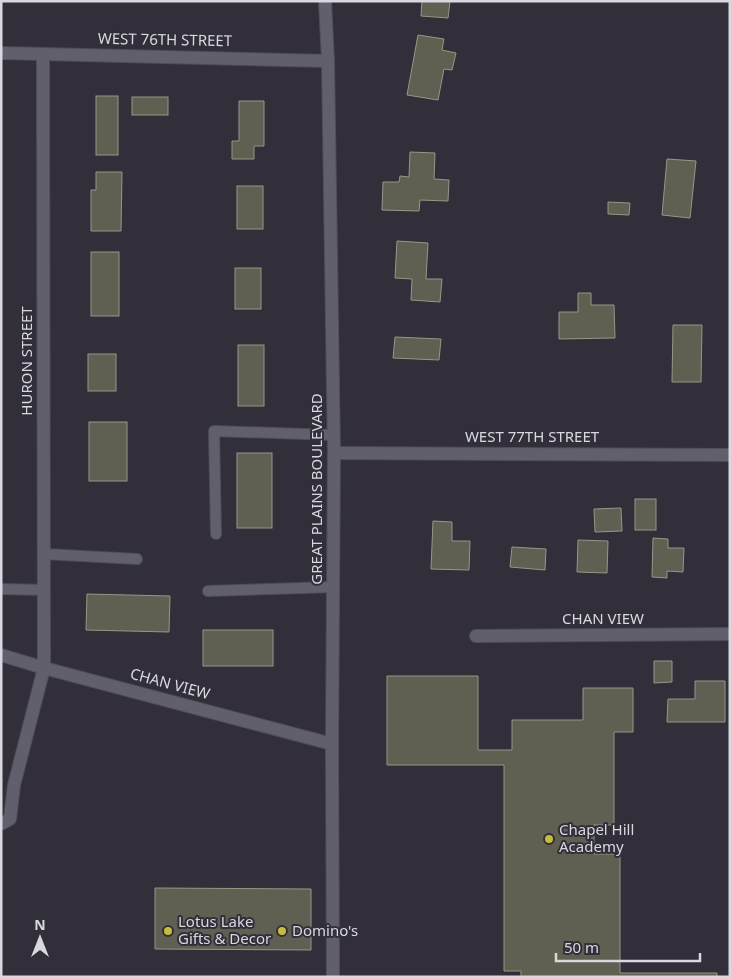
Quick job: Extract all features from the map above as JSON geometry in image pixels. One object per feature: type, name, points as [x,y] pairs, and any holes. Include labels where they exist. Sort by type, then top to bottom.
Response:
[{"type":"street","name":"GREAT PLAINS BOULEVARD","points":[[325,1],[328,60],[334,435],[333,977]]},
{"type":"street","name":"WEST 76TH STREET","points":[[1,53],[328,60]]},
{"type":"street","name":"HURON STREET","points":[[1,824],[10,820],[14,785],[44,668],[43,54]]},
{"type":"street","name":"WEST 77TH STREET","points":[[334,453],[730,454]]},
{"type":"street","name":"CHAN VIEW","points":[[476,636],[730,634]]},
{"type":"street","name":"CHAN VIEW","points":[[1,655],[332,744]]},
{"type":"lane","points":[[216,534],[214,431],[334,435]]},
{"type":"lane","points":[[44,554],[138,559]]},
{"type":"lane","points":[[208,591],[333,588]]},
{"type":"lane","points":[[1,589],[44,590]]},
{"type":"building","points":[[422,1],[450,1],[448,18],[421,16]]},
{"type":"building","points":[[418,35],[444,39],[442,50],[456,53],[452,70],[444,69],[438,100],[407,95]]},
{"type":"building","points":[[96,96],[118,96],[118,155],[96,155]]},
{"type":"building","points":[[132,97],[168,97],[168,115],[132,115]]},
{"type":"building","points":[[239,101],[264,101],[264,146],[254,146],[254,159],[232,159],[232,141],[239,141]]},
{"type":"building","points":[[410,152],[435,153],[434,179],[449,180],[448,201],[420,200],[419,211],[382,210],[383,182],[399,182],[400,176],[409,177]]},
{"type":"building","points":[[667,159],[696,161],[690,218],[662,215]]},
{"type":"building","points":[[96,172],[122,172],[121,231],[91,231],[91,190],[96,190]]},
{"type":"building","points":[[237,186],[263,186],[263,229],[237,229]]},
{"type":"building","points":[[608,202],[630,203],[629,215],[608,214]]},
{"type":"building","points":[[397,241],[428,243],[426,279],[442,279],[440,302],[411,300],[412,279],[395,278]]},
{"type":"building","points":[[91,252],[119,252],[119,316],[91,316]]},
{"type":"building","points":[[235,268],[261,268],[261,309],[235,309]]},
{"type":"building","points":[[578,293],[591,293],[591,305],[614,305],[615,338],[559,339],[559,312],[578,312]]},
{"type":"building","points":[[673,325],[702,325],[701,382],[672,382]]},
{"type":"building","points":[[395,337],[441,339],[439,360],[393,358]]},
{"type":"building","points":[[238,345],[264,345],[264,406],[238,406]]},
{"type":"building","points":[[88,354],[116,354],[116,391],[88,391]]},
{"type":"building","points":[[89,422],[127,422],[127,481],[89,481]]},
{"type":"building","points":[[237,453],[272,453],[272,528],[237,528]]},
{"type":"building","points":[[635,499],[656,499],[656,530],[635,530]]},
{"type":"building","points":[[621,508],[622,531],[595,532],[594,509]]},
{"type":"building","points":[[433,521],[452,522],[452,541],[470,541],[469,570],[431,569]]},
{"type":"building","points":[[653,538],[668,539],[668,548],[684,548],[683,572],[667,571],[667,578],[652,577]]},
{"type":"building","points":[[578,540],[608,541],[607,573],[577,572]]},
{"type":"building","points":[[512,547],[546,549],[545,570],[510,567]]},
{"type":"building","points":[[87,594],[170,596],[169,632],[86,630]]},
{"type":"building","points":[[203,630],[273,630],[273,666],[203,666]]},
{"type":"building","points":[[654,661],[672,661],[672,682],[654,683]]},
{"type":"building","name":"Chapel Hill Academy","points":[[387,676],[478,676],[478,750],[512,750],[512,720],[583,720],[583,688],[633,688],[633,732],[614,732],[614,825],[594,825],[594,854],[620,854],[620,973],[717,973],[717,977],[521,977],[521,971],[504,971],[504,765],[387,765]]},
{"type":"building","points":[[695,681],[725,681],[725,722],[667,722],[668,699],[695,699]]},
{"type":"building","points":[[155,888],[311,889],[311,950],[155,949]]},
{"type":"place","name":"Chapel Hill Academy","points":[[549,839]]},
{"type":"place","name":"Lotus Lake Gifts & Decor","points":[[168,931]]},
{"type":"place","name":"Domino's","points":[[282,931]]}]
